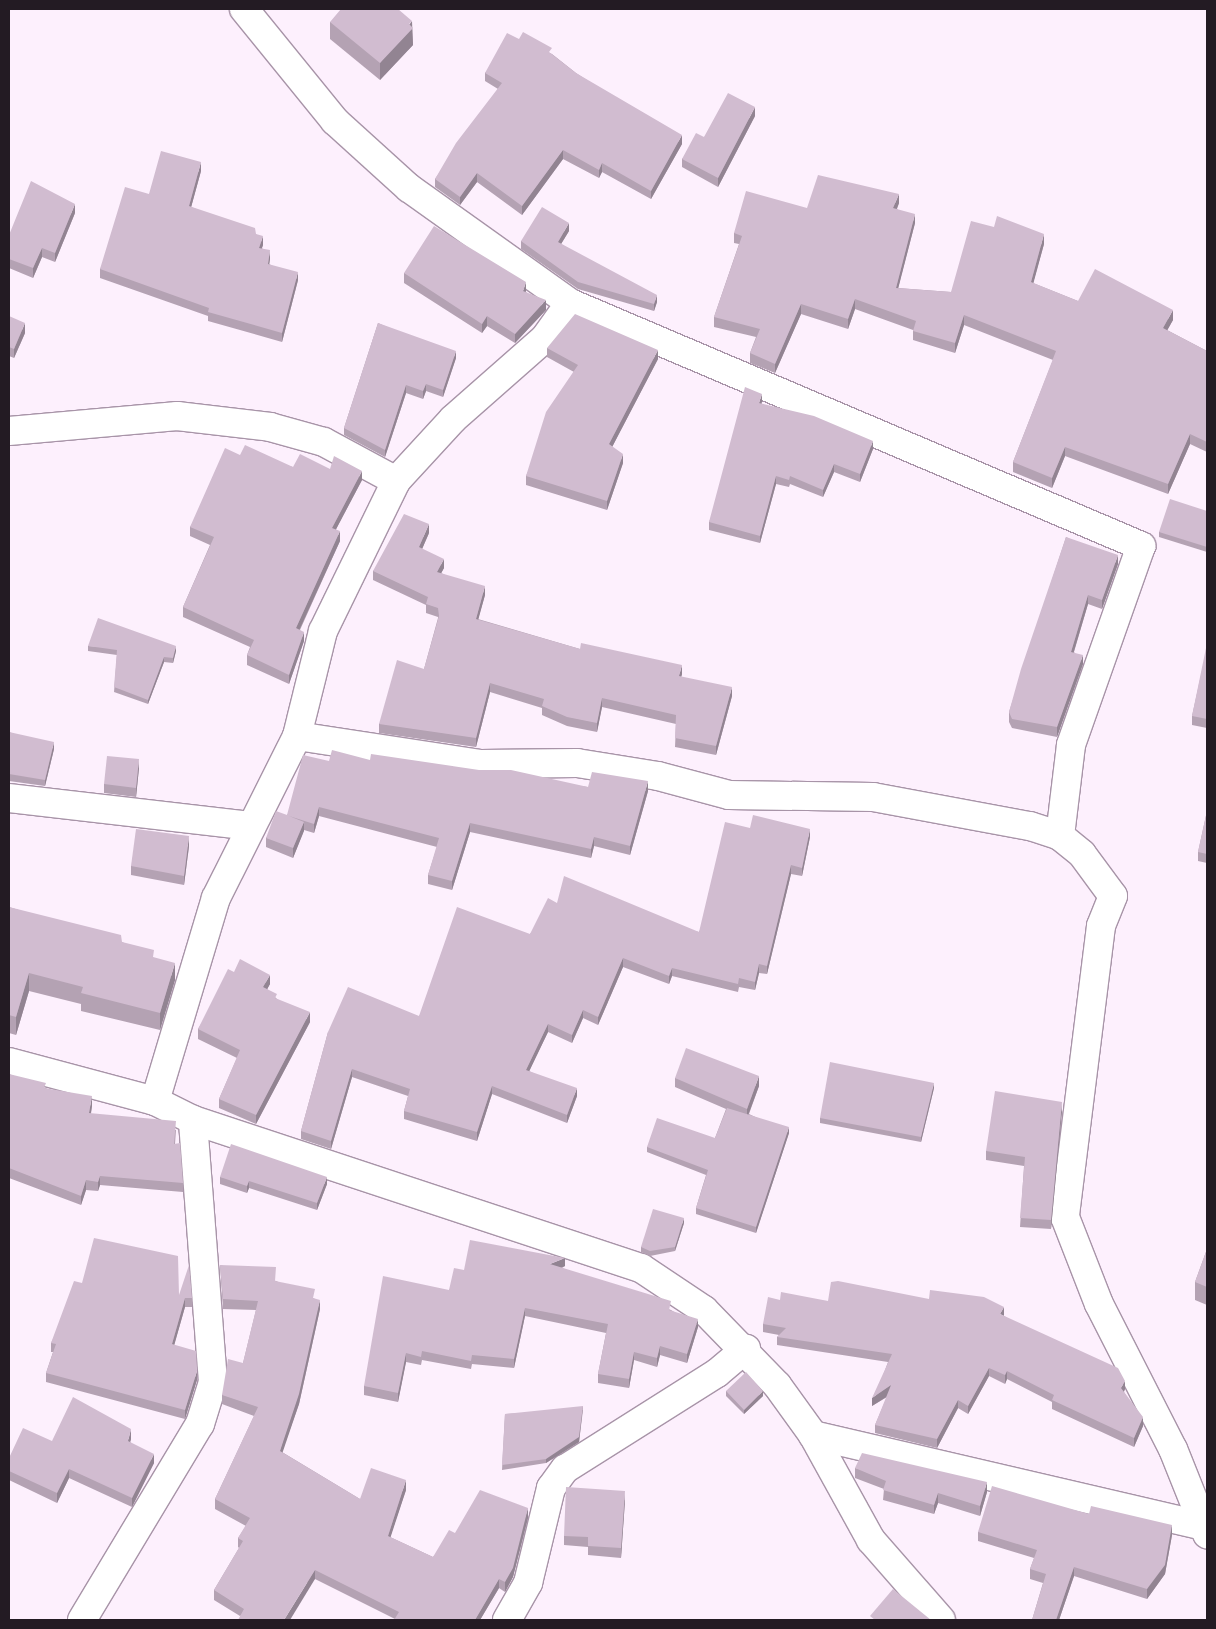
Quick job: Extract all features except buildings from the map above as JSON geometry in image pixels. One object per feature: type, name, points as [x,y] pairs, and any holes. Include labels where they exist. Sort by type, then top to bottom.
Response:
[{"type":"street","points":[[244,9],[335,121],[409,188],[570,303],[1141,546],[1071,745],[1060,836]]},
{"type":"street","points":[[155,1101],[216,898],[297,736],[324,631],[396,481],[453,419],[544,338],[570,303]]},
{"type":"street","points":[[9,431],[177,416],[270,427],[324,442],[396,481]]},
{"type":"street","points":[[297,736],[481,764],[577,763],[658,776],[729,795],[873,797],[1030,826],[1060,836],[1082,854],[1113,896],[1101,926],[1065,1217],[1099,1304],[1173,1449],[1205,1530]]},
{"type":"street","points":[[9,798],[251,826]]},
{"type":"street","points":[[9,1062],[155,1101],[193,1120],[641,1268],[704,1310],[746,1349],[813,1435],[871,1540],[941,1620]]},
{"type":"street","points":[[82,1620],[200,1424],[213,1382],[193,1120]]},
{"type":"street","points":[[507,1620],[528,1583],[551,1488],[565,1469],[717,1373],[746,1349]]},
{"type":"street","points":[[813,1435],[1205,1530]]}]
